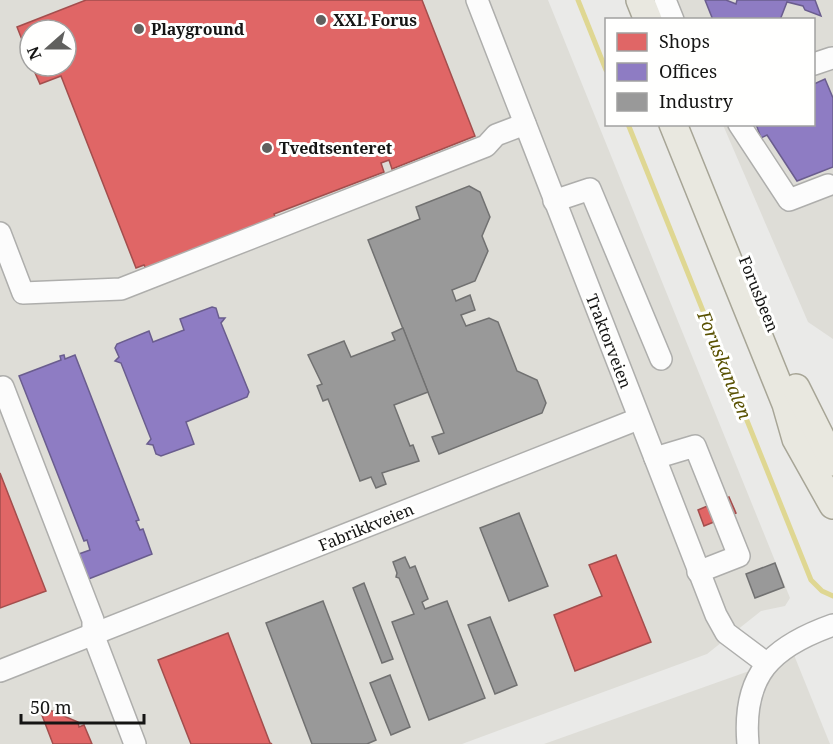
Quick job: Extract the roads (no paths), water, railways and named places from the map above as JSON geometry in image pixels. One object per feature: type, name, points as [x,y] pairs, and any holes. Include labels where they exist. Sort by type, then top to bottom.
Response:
[{"type":"main road","points":[[624,0],[631,18]]},
{"type":"main road","points":[[640,0],[647,18]]},
{"type":"main road","name":"Forusbeen","points":[[674,126],[786,404],[796,439],[833,505]]},
{"type":"main road","name":"Forusbeen","points":[[691,126],[801,401],[833,462]]},
{"type":"main road","name":"Forusbeen","points":[[786,404],[833,484]]},
{"type":"street","name":"Traktorveien","points":[[477,0],[698,572],[726,633],[766,663]]},
{"type":"street","points":[[665,0],[673,18]]},
{"type":"street","points":[[0,233],[23,293],[121,289],[486,146],[496,135],[525,124]]},
{"type":"street","points":[[740,126],[789,200],[828,185]]},
{"type":"street","points":[[554,201],[590,189],[661,358]]},
{"type":"street","points":[[3,387],[93,620],[93,634],[135,744]]},
{"type":"street","name":"Fabrikkveien","points":[[0,671],[638,419]]},
{"type":"street","points":[[655,458],[695,446],[739,556],[698,572]]},
{"type":"street","points":[[748,744],[749,703],[758,677],[766,663],[809,634],[833,626]]},
{"type":"waterway","name":"Foruskanalen","points":[[578,0],[605,68]]},
{"type":"waterway","name":"Foruskanalen","points":[[629,126],[811,580],[822,591],[833,596]]},
{"type":"place","name":"XXL Forus","points":[[321,20]]},
{"type":"place","name":"Playground","points":[[139,29]]},
{"type":"place","name":"Tvedtsenteret","points":[[267,148]]}]
